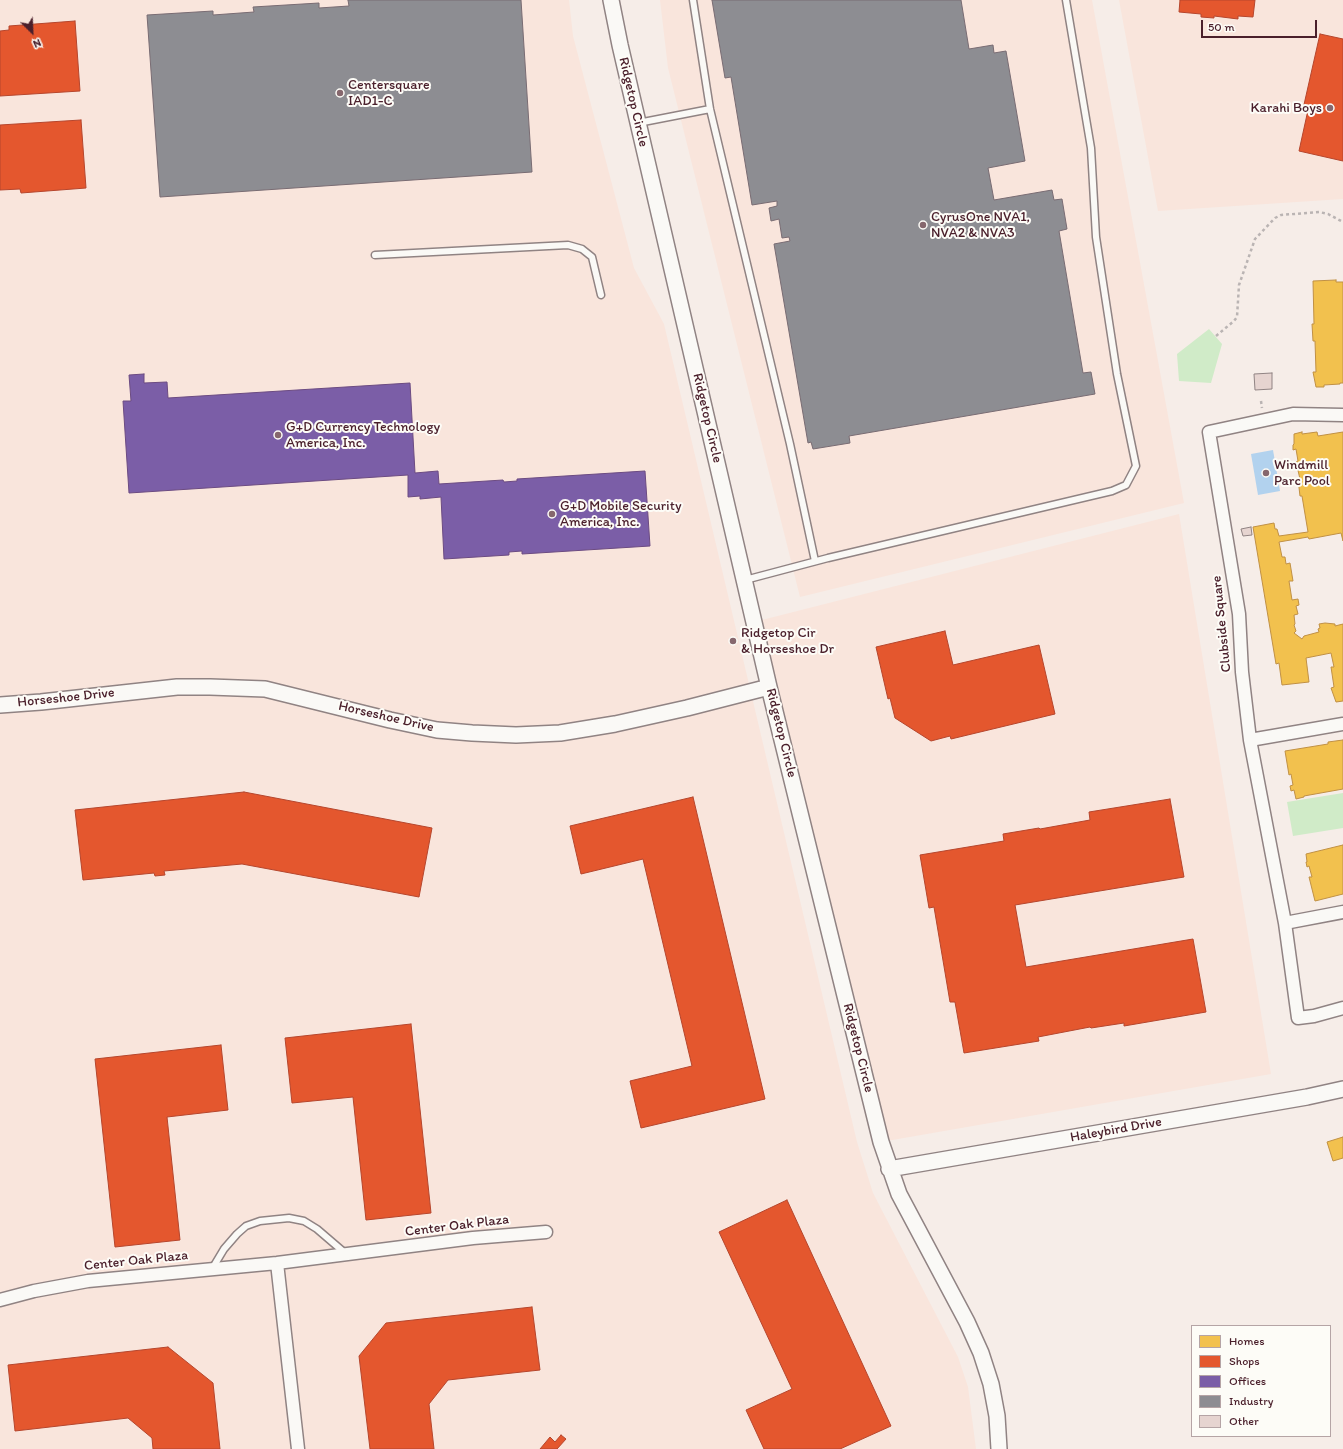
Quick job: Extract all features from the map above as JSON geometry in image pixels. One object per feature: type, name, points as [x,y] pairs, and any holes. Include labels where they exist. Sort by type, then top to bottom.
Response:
[{"type":"street","name":"Ridgetop Circle","points":[[611,0],[638,123],[769,686],[840,981],[881,1142],[899,1194],[967,1322],[981,1353],[991,1384],[997,1416],[999,1449]]},
{"type":"street","name":"Clubside Square","points":[[1343,415],[1293,414],[1209,432],[1239,614],[1242,672],[1250,740],[1285,923],[1298,1018],[1314,1016],[1343,1008]]},
{"type":"street","name":"Horseshoe Drive","points":[[0,705],[177,687],[210,686],[265,689],[437,730],[516,735],[560,733],[615,724],[687,708],[769,686]]},
{"type":"street","points":[[1250,740],[1343,724]]},
{"type":"street","points":[[1285,923],[1343,912]]},
{"type":"street","name":"Haleybird Drive","points":[[890,1169],[1307,1097],[1343,1089]]},
{"type":"street","name":"Center Oak Plaza","points":[[0,1300],[34,1291],[88,1281],[277,1263],[473,1238],[546,1232]]},
{"type":"street","points":[[277,1263],[298,1449]]},
{"type":"lane","points":[[693,0],[710,109],[790,444],[815,561]]},
{"type":"lane","points":[[745,580],[815,561],[1112,491],[1126,484],[1136,466],[1117,374],[1096,237],[1091,148],[1066,0]]},
{"type":"lane","points":[[638,123],[710,109]]},
{"type":"lane","points":[[375,255],[568,244],[582,249],[592,257],[601,295]]},
{"type":"lane","points":[[212,1269],[224,1249],[237,1234],[246,1226],[260,1221],[289,1218],[304,1221],[317,1229],[346,1254]]},
{"type":"path","points":[[1216,336],[1234,321],[1236,317],[1239,284],[1255,238],[1276,218],[1281,215],[1319,212],[1328,214],[1343,222]]},
{"type":"shaded area","points":[[0,0],[569,0],[573,36],[634,268],[664,324],[857,1142],[873,1193],[958,1357],[968,1387],[976,1449],[0,1449]]},
{"type":"shaded area","points":[[660,0],[1092,0],[1184,503],[800,597],[668,68]]},
{"type":"shaded area","points":[[1119,0],[1343,0],[1343,199],[1158,211]]},
{"type":"shaded area","points":[[1179,514],[1271,1074],[881,1142],[754,622]]},
{"type":"green space","points":[[1209,329],[1222,344],[1211,383],[1179,381],[1177,354]]},
{"type":"green space","points":[[1343,793],[1343,828],[1293,836],[1287,802]]},
{"type":"water","name":"Windmill Parc Pool","points":[[1273,450],[1280,491],[1258,495],[1251,454]]},
{"type":"building: Homes","points":[[1336,280],[1336,282],[1343,282],[1343,383],[1316,387],[1313,372],[1316,372],[1315,341],[1313,341],[1312,324],[1314,324],[1313,281]]},
{"type":"building: Homes","points":[[1302,432],[1302,434],[1317,432],[1318,436],[1343,432],[1343,541],[1341,533],[1309,539],[1308,537],[1279,542],[1282,557],[1285,557],[1286,564],[1290,563],[1293,581],[1289,581],[1292,600],[1298,599],[1299,605],[1296,606],[1298,614],[1294,615],[1294,625],[1296,631],[1294,633],[1302,639],[1304,636],[1319,632],[1319,624],[1335,624],[1335,626],[1343,624],[1343,701],[1336,702],[1331,688],[1334,687],[1331,667],[1334,667],[1331,653],[1306,658],[1309,682],[1282,685],[1279,663],[1276,664],[1253,527],[1274,523],[1275,529],[1277,529],[1279,536],[1308,532],[1302,496],[1300,496],[1298,479],[1300,479],[1296,462],[1298,461],[1296,449],[1293,450],[1294,434]]},
{"type":"building: Homes","points":[[1343,740],[1343,789],[1304,796],[1296,799],[1294,790],[1291,791],[1290,786],[1293,785],[1291,774],[1289,775],[1285,751]]},
{"type":"building: Homes","points":[[1343,845],[1343,894],[1315,901],[1309,877],[1312,877],[1309,866],[1307,867],[1306,854]]},
{"type":"building: Homes","points":[[1343,1137],[1343,1158],[1333,1161],[1327,1142]]},
{"type":"building: Shops","points":[[1180,0],[1255,0],[1253,17],[1238,16],[1238,19],[1214,16],[1214,18],[1201,17],[1201,14],[1179,12]]},
{"type":"building: Shops","points":[[75,21],[80,91],[0,96],[0,31],[9,30],[9,26]]},
{"type":"building: Shops","points":[[1320,34],[1343,39],[1343,161],[1299,151],[1308,110],[1303,109]]},
{"type":"building: Shops","points":[[81,120],[86,188],[21,193],[20,189],[0,190],[0,125]]},
{"type":"building: Shops","points":[[945,631],[953,665],[1039,645],[1055,714],[951,739],[950,736],[931,741],[895,718],[890,698],[888,699],[876,647]]},
{"type":"building: Shops","points":[[244,792],[432,828],[419,897],[242,864],[164,871],[165,875],[155,876],[154,873],[83,880],[75,810]]},
{"type":"building: Shops","points":[[693,797],[765,1099],[641,1128],[630,1081],[692,1066],[643,859],[581,874],[570,826]]},
{"type":"building: Shops","points":[[1170,799],[1184,877],[1015,905],[1026,967],[1193,939],[1206,1012],[1124,1026],[1124,1023],[1090,1027],[1038,1037],[1039,1041],[964,1053],[955,1002],[950,1002],[934,907],[929,908],[920,855],[1004,841],[1003,834],[1090,820],[1089,812]]},
{"type":"building: Shops","points":[[411,1024],[431,1213],[366,1220],[353,1097],[292,1103],[285,1038]]},
{"type":"building: Shops","points":[[221,1045],[228,1110],[167,1117],[180,1240],[115,1247],[95,1059]]},
{"type":"building: Shops","points":[[787,1200],[891,1426],[840,1449],[764,1449],[746,1410],[792,1389],[719,1232]]},
{"type":"building: Shops","points":[[532,1307],[540,1370],[448,1380],[429,1404],[434,1449],[370,1449],[359,1356],[386,1323]]},
{"type":"building: Shops","points":[[168,1347],[213,1383],[220,1449],[153,1449],[152,1438],[128,1418],[15,1431],[8,1365]]},
{"type":"building: Shops","points":[[561,1435],[566,1439],[557,1449],[540,1449],[550,1437],[555,1442]]},
{"type":"building: Offices","points":[[144,374],[144,383],[167,382],[168,398],[410,383],[415,473],[438,471],[439,484],[503,480],[504,482],[517,481],[517,479],[645,471],[650,546],[522,554],[522,551],[509,552],[509,555],[444,559],[441,497],[420,499],[420,496],[408,497],[408,475],[129,493],[123,401],[131,401],[129,375]]},
{"type":"building: Industry","name":"Centersquare IAD1-C","points":[[348,0],[521,0],[532,172],[160,197],[147,15],[213,11],[213,15],[254,12],[253,7],[319,3],[319,8],[349,6]]},
{"type":"building: Industry","name":"CyrusOne NVA1, NVA2 & NVA3","points":[[712,0],[961,0],[969,49],[993,45],[994,53],[1006,51],[1025,161],[988,168],[994,200],[1052,190],[1054,200],[1062,199],[1067,229],[1059,231],[1083,373],[1091,372],[1095,394],[849,436],[850,443],[813,449],[811,442],[808,443],[774,244],[790,241],[789,237],[782,238],[779,219],[771,221],[769,208],[777,206],[777,201],[752,205],[731,77],[725,78]]},
{"type":"building: Other","points":[[1272,373],[1272,389],[1255,390],[1254,374]]},
{"type":"building: Other","points":[[1251,527],[1252,535],[1243,536],[1241,529]]},
{"type":"place","name":"Centersquare IAD1-C","points":[[340,93]]},
{"type":"place","name":"Karahi Boys","points":[[1330,108]]},
{"type":"place","name":"CyrusOne NVA1, NVA2 & NVA3","points":[[923,225]]},
{"type":"place","name":"G+D Currency Technology America, Inc.","points":[[278,435]]},
{"type":"place","name":"Windmill Parc Pool","points":[[1266,473]]},
{"type":"place","name":"G+D Mobile Security America, Inc.","points":[[552,514]]},
{"type":"place","name":"Ridgetop Cir & Horseshoe Dr","points":[[733,641]]}]
